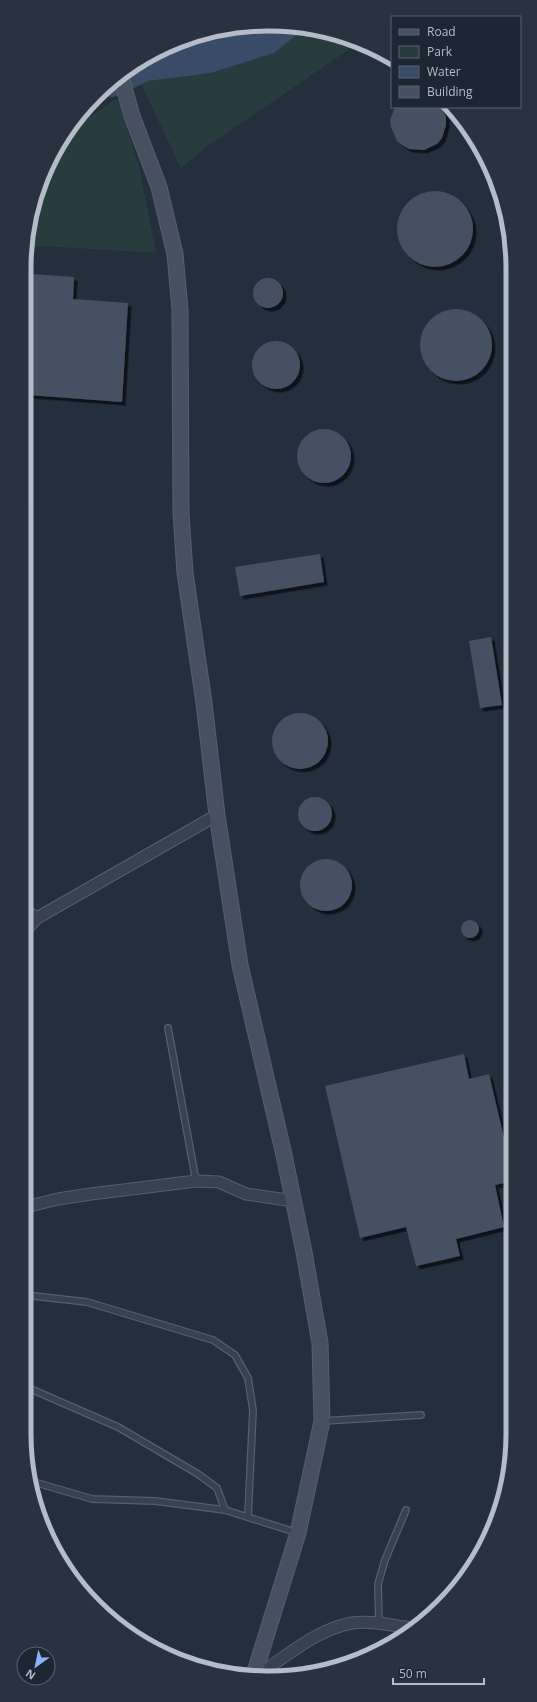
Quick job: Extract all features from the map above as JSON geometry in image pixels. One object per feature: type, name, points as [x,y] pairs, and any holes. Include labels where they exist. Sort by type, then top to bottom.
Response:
[{"type":"street","points":[[122,81],[132,116],[159,187],[176,254],[180,310],[181,514],[184,565],[205,711],[217,815],[240,965],[294,1202],[320,1344],[322,1421],[298,1533],[255,1670]]},
{"type":"street","points":[[31,925],[37,918],[217,815]]},
{"type":"street","points":[[31,914],[37,918]]},
{"type":"street","points":[[31,1206],[58,1199],[90,1194],[196,1181],[219,1182],[246,1194],[294,1202]]},
{"type":"street","points":[[264,1671],[322,1633],[352,1623],[379,1623],[406,1627]]},
{"type":"lane","points":[[168,1028],[196,1181]]},
{"type":"lane","points":[[31,1296],[87,1302],[213,1340],[235,1355],[248,1378],[253,1410],[248,1517]]},
{"type":"lane","points":[[31,1389],[118,1427],[198,1474],[217,1488],[225,1510]]},
{"type":"lane","points":[[322,1421],[420,1415]]},
{"type":"lane","points":[[37,1483],[92,1499],[155,1501],[225,1510],[298,1533]]},
{"type":"lane","points":[[379,1623],[378,1584],[385,1560],[406,1510]]},
{"type":"green space","points":[[299,33],[330,39],[353,47],[205,148],[181,168],[140,82],[211,73],[274,53]]},
{"type":"green space","points":[[117,98],[139,167],[156,253],[42,246],[32,248],[39,207],[49,178],[55,163],[80,124]]},
{"type":"water","points":[[268,31],[299,33],[274,53],[211,73],[140,82],[137,71],[163,55],[207,39],[238,33]]},
{"type":"building","points":[[395,108],[442,108],[446,117],[446,125],[442,138],[437,144],[424,150],[409,149],[397,141],[391,127],[390,120]]},
{"type":"building","points":[[435,191],[449,194],[462,202],[470,215],[473,229],[470,243],[462,256],[449,264],[435,267],[421,264],[408,256],[400,243],[397,229],[400,215],[408,202],[421,194]]},
{"type":"building","points":[[32,274],[74,277],[73,299],[128,303],[122,402],[31,395]]},
{"type":"building","points":[[268,278],[279,282],[283,293],[279,304],[268,308],[257,304],[253,293],[257,282]]},
{"type":"building","points":[[456,309],[476,315],[486,325],[492,345],[486,365],[476,375],[456,381],[436,375],[426,365],[420,345],[426,325],[436,315]]},
{"type":"building","points":[[271,341],[281,341],[290,345],[296,351],[300,360],[300,370],[296,379],[290,385],[281,389],[271,389],[262,385],[256,379],[252,370],[252,360],[256,351],[262,345]]},
{"type":"building","points":[[319,429],[329,429],[339,433],[347,441],[351,451],[351,461],[347,471],[339,479],[329,483],[319,483],[309,479],[301,471],[297,461],[297,451],[301,441],[309,433]]},
{"type":"building","points":[[320,554],[324,582],[240,596],[235,567]]},
{"type":"building","points":[[491,637],[502,705],[480,708],[469,641]]},
{"type":"building","points":[[295,713],[305,713],[320,721],[326,730],[328,741],[326,752],[320,761],[305,769],[295,769],[284,764],[277,757],[272,746],[272,736],[277,725],[284,718]]},
{"type":"building","points":[[312,797],[318,797],[327,802],[331,808],[331,820],[327,826],[318,831],[312,831],[303,826],[298,817],[298,811],[303,802]]},
{"type":"building","points":[[326,859],[340,863],[348,871],[352,885],[348,899],[340,907],[326,911],[312,907],[304,899],[300,885],[304,871],[312,863]]},
{"type":"building","points":[[466,920],[474,920],[479,925],[477,936],[474,938],[466,938],[461,933],[461,925]]},
{"type":"building","points":[[464,1054],[469,1079],[489,1074],[506,1146],[506,1183],[495,1185],[504,1227],[456,1239],[460,1256],[416,1266],[406,1227],[360,1238],[325,1086]]},
{"type":"waterway","points":[[123,81],[165,61]]}]
